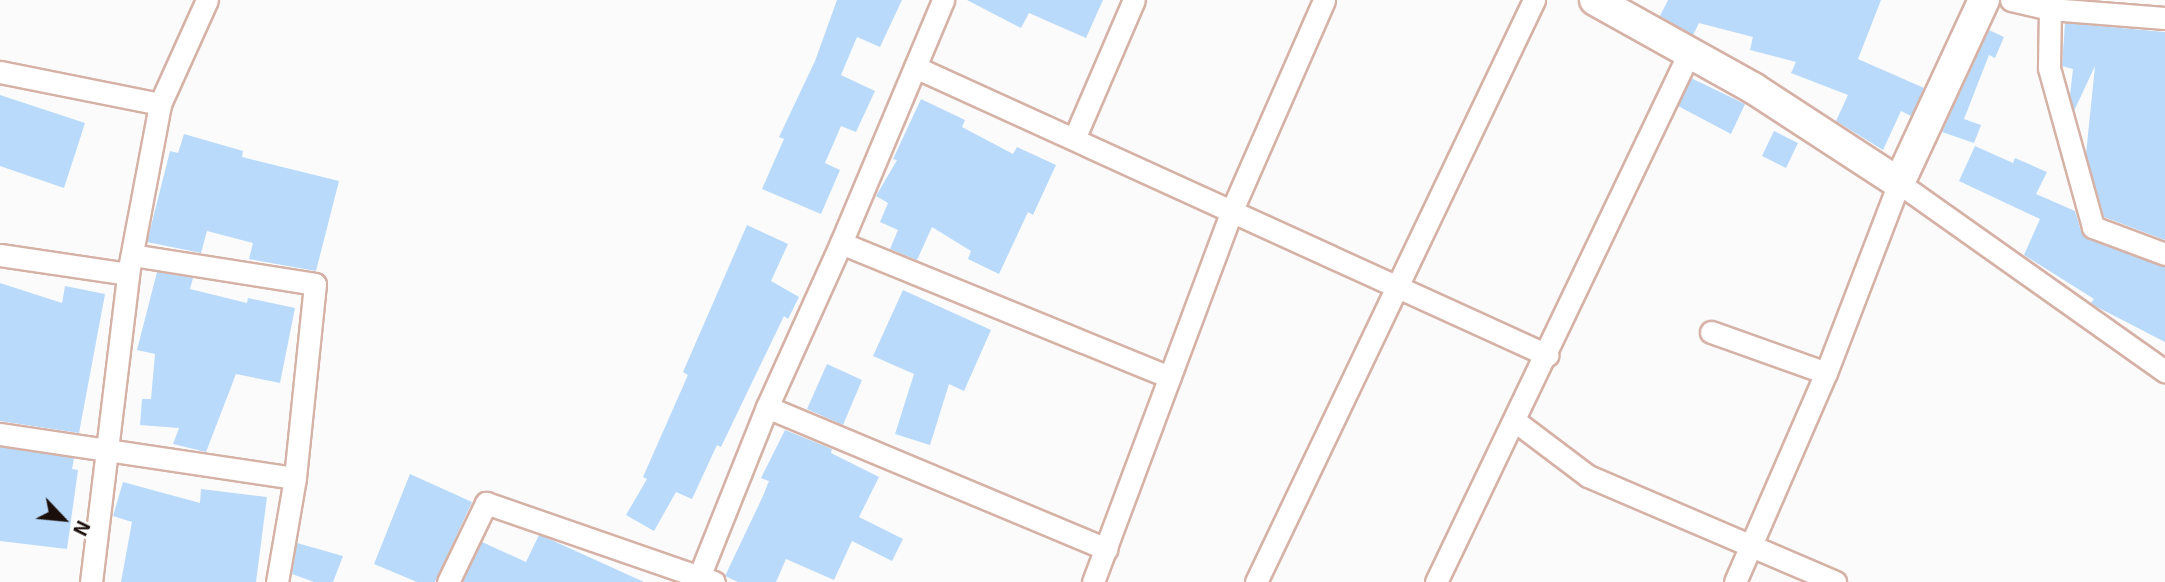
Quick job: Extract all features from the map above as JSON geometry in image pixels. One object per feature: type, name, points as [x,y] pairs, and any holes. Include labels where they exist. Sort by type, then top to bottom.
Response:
[{"type":"street","points":[[91,582],[130,264],[160,104],[208,0]]},
{"type":"street","points":[[448,582],[486,503],[703,580],[767,407],[841,243],[943,0]]},
{"type":"street","points":[[1074,139],[1134,0]]},
{"type":"street","points":[[1093,582],[1232,210],[1324,0]]},
{"type":"street","points":[[1256,582],[1534,0]]},
{"type":"street","points":[[1595,0],[1753,88],[1899,183],[2165,371]]},
{"type":"street","points":[[1735,582],[1826,373],[1899,183],[1984,0]]},
{"type":"street","points":[[2011,0],[2050,9],[2165,18]]},
{"type":"street","points":[[2050,9],[2049,68],[2093,226],[2165,254]]},
{"type":"street","points":[[1436,582],[1547,355],[1689,53]]},
{"type":"street","points":[[915,67],[1547,355]]},
{"type":"street","points":[[0,72],[160,104]]},
{"type":"street","points":[[841,243],[1170,377]]},
{"type":"street","points":[[0,255],[130,264],[315,284],[295,478],[277,582]]},
{"type":"street","points":[[1711,332],[1826,373]]},
{"type":"street","points":[[767,407],[1106,550]]},
{"type":"street","points":[[1515,421],[1588,476],[1752,544],[1835,582]]},
{"type":"street","points":[[0,434],[295,478]]},
{"type":"building","points":[[837,0],[902,0],[880,47],[857,37],[841,75],[875,91],[856,132],[841,126],[825,163],[840,170],[821,214],[762,189],[784,139],[779,137],[815,61]]},
{"type":"building","points":[[967,0],[1103,0],[1086,38],[1029,13],[1021,28]]},
{"type":"building","points":[[1668,0],[1881,0],[1858,59],[1924,88],[1911,116],[1901,111],[1883,150],[1836,121],[1848,95],[1791,73],[1796,62],[1750,50],[1753,37],[1699,23],[1693,35],[1660,16]]},
{"type":"building","points":[[2065,23],[2165,32],[2165,240],[2104,217],[2086,154],[2095,66],[2074,111],[2070,95],[2073,69],[2062,66]]},
{"type":"building","points":[[1989,30],[2004,37],[1995,58],[1989,55],[1964,119],[1981,125],[1974,143],[1942,132]]},
{"type":"building","points":[[1691,78],[1745,104],[1731,134],[1678,106]]},
{"type":"building","points":[[0,95],[85,123],[64,188],[0,166]]},
{"type":"building","points":[[921,99],[965,120],[962,127],[1013,154],[1017,147],[1056,165],[1033,215],[1028,212],[999,274],[968,259],[971,251],[932,227],[917,260],[890,249],[898,230],[880,222],[888,203],[876,196],[897,160],[893,159]]},
{"type":"building","points":[[1774,131],[1798,143],[1786,168],[1762,156]]},
{"type":"building","points":[[184,134],[243,151],[242,157],[339,181],[316,271],[249,259],[253,243],[207,231],[201,253],[147,242],[170,151],[178,153]]},
{"type":"building","points":[[1975,146],[2013,163],[2015,158],[2047,172],[2036,194],[2075,211],[2081,231],[2088,239],[2165,267],[2165,342],[2097,307],[2091,303],[2094,299],[2024,255],[2040,219],[1959,181]]},
{"type":"building","points":[[747,225],[788,244],[771,281],[799,297],[788,319],[784,316],[721,447],[717,445],[692,499],[676,492],[654,531],[626,515],[647,479],[643,477],[688,375],[683,372]]},
{"type":"building","points":[[157,272],[193,278],[190,289],[247,303],[248,298],[295,308],[280,383],[236,374],[206,452],[173,444],[179,428],[140,425],[142,399],[151,399],[155,354],[137,350]]},
{"type":"building","points":[[0,283],[62,303],[65,286],[105,294],[79,433],[0,421]]},
{"type":"building","points":[[903,290],[991,330],[964,391],[949,384],[930,445],[895,434],[914,374],[873,356]]},
{"type":"building","points":[[827,364],[862,380],[843,425],[807,409]]},
{"type":"building","points":[[785,430],[832,449],[831,453],[879,477],[859,517],[903,539],[892,561],[852,541],[834,580],[786,559],[776,582],[738,582],[725,576],[763,496],[769,481],[761,478]]},
{"type":"building","points":[[0,447],[74,458],[72,469],[78,470],[67,549],[0,541]]},
{"type":"building","points":[[410,474],[472,502],[435,582],[417,582],[374,564]]},
{"type":"building","points":[[123,482],[200,503],[201,489],[267,497],[256,582],[121,582],[132,522],[113,516]]},
{"type":"building","points":[[539,535],[644,582],[463,582],[482,542],[526,562]]},
{"type":"building","points":[[297,543],[343,556],[333,582],[314,582],[292,574]]}]
